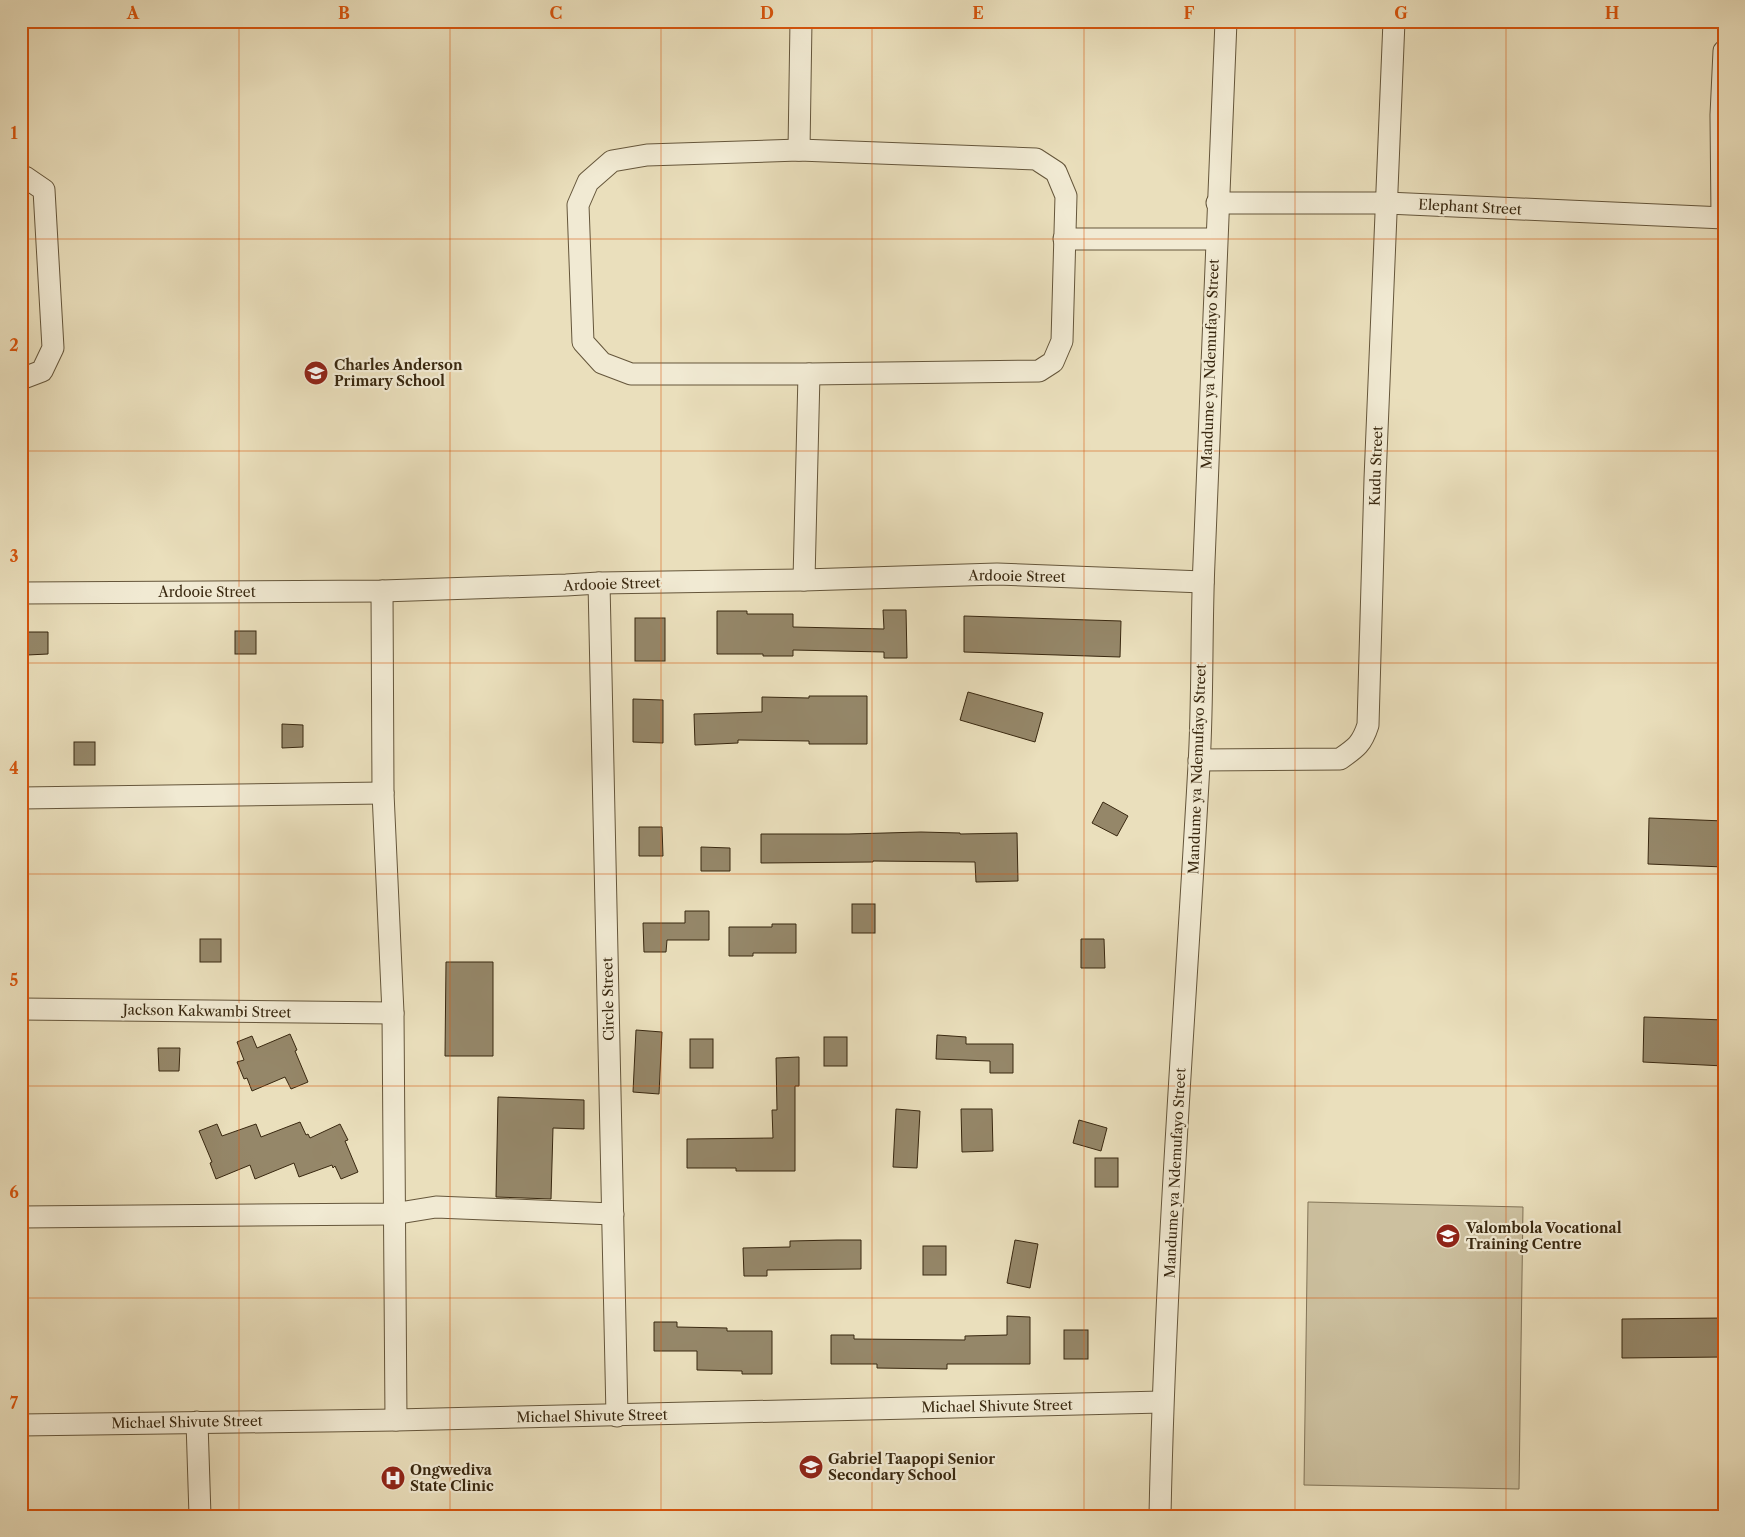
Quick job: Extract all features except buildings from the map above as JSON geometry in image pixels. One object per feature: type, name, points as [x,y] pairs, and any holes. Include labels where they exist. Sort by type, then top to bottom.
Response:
[{"type":"street","points":[[799,150],[801,21]]},
{"type":"street","name":"Mandume ya Ndemufayo Street","points":[[1160,1516],[1162,1402],[1199,760],[1215,239],[1226,21]]},
{"type":"street","name":"Kudu Street","points":[[1199,760],[1340,759],[1358,747],[1364,738],[1368,725],[1375,479],[1394,21]]},
{"type":"street","points":[[1723,218],[1722,115],[1724,51]]},
{"type":"street","points":[[799,150],[1036,159],[1056,172],[1066,196],[1062,341],[1053,362],[1039,371],[809,374],[631,374],[602,363],[583,342],[578,205],[588,182],[612,161],[647,155],[799,150]]},
{"type":"street","points":[[21,177],[44,190],[53,348],[42,371],[21,379]]},
{"type":"street","name":"Elephant Street","points":[[1217,203],[1387,203],[1723,218]]},
{"type":"street","points":[[1064,239],[1215,239]]},
{"type":"street","points":[[804,580],[809,374]]},
{"type":"street","name":"Ardooie Street","points":[[21,593],[382,591],[598,583],[804,580],[997,574],[1203,582]]},
{"type":"street","name":"Circle Street","points":[[598,583],[617,1416]]},
{"type":"street","points":[[382,591],[383,793],[393,1013],[396,1420]]},
{"type":"street","points":[[21,798],[383,793]]},
{"type":"street","name":"Jackson Kakwambi Street","points":[[21,1009],[393,1013]]},
{"type":"street","points":[[21,1217],[393,1214],[436,1207],[613,1214]]},
{"type":"street","name":"Michael Shivute Street","points":[[21,1424],[617,1416],[1162,1402]]},
{"type":"street","points":[[197,1422],[200,1516]]},
{"type":"shaded area","points":[[1308,1202],[1523,1207],[1519,1489],[1304,1485]]},
{"type":"place","name":"Charles Anderson Primary School","points":[[316,373]]},
{"type":"place","name":"Valombola Vocational Training Centre","points":[[1448,1236]]},
{"type":"place","name":"Gabriel Taapopi Senior Secondary School","points":[[811,1467]]},
{"type":"place","name":"Ongwediva State Clinic","points":[[393,1478]]}]
